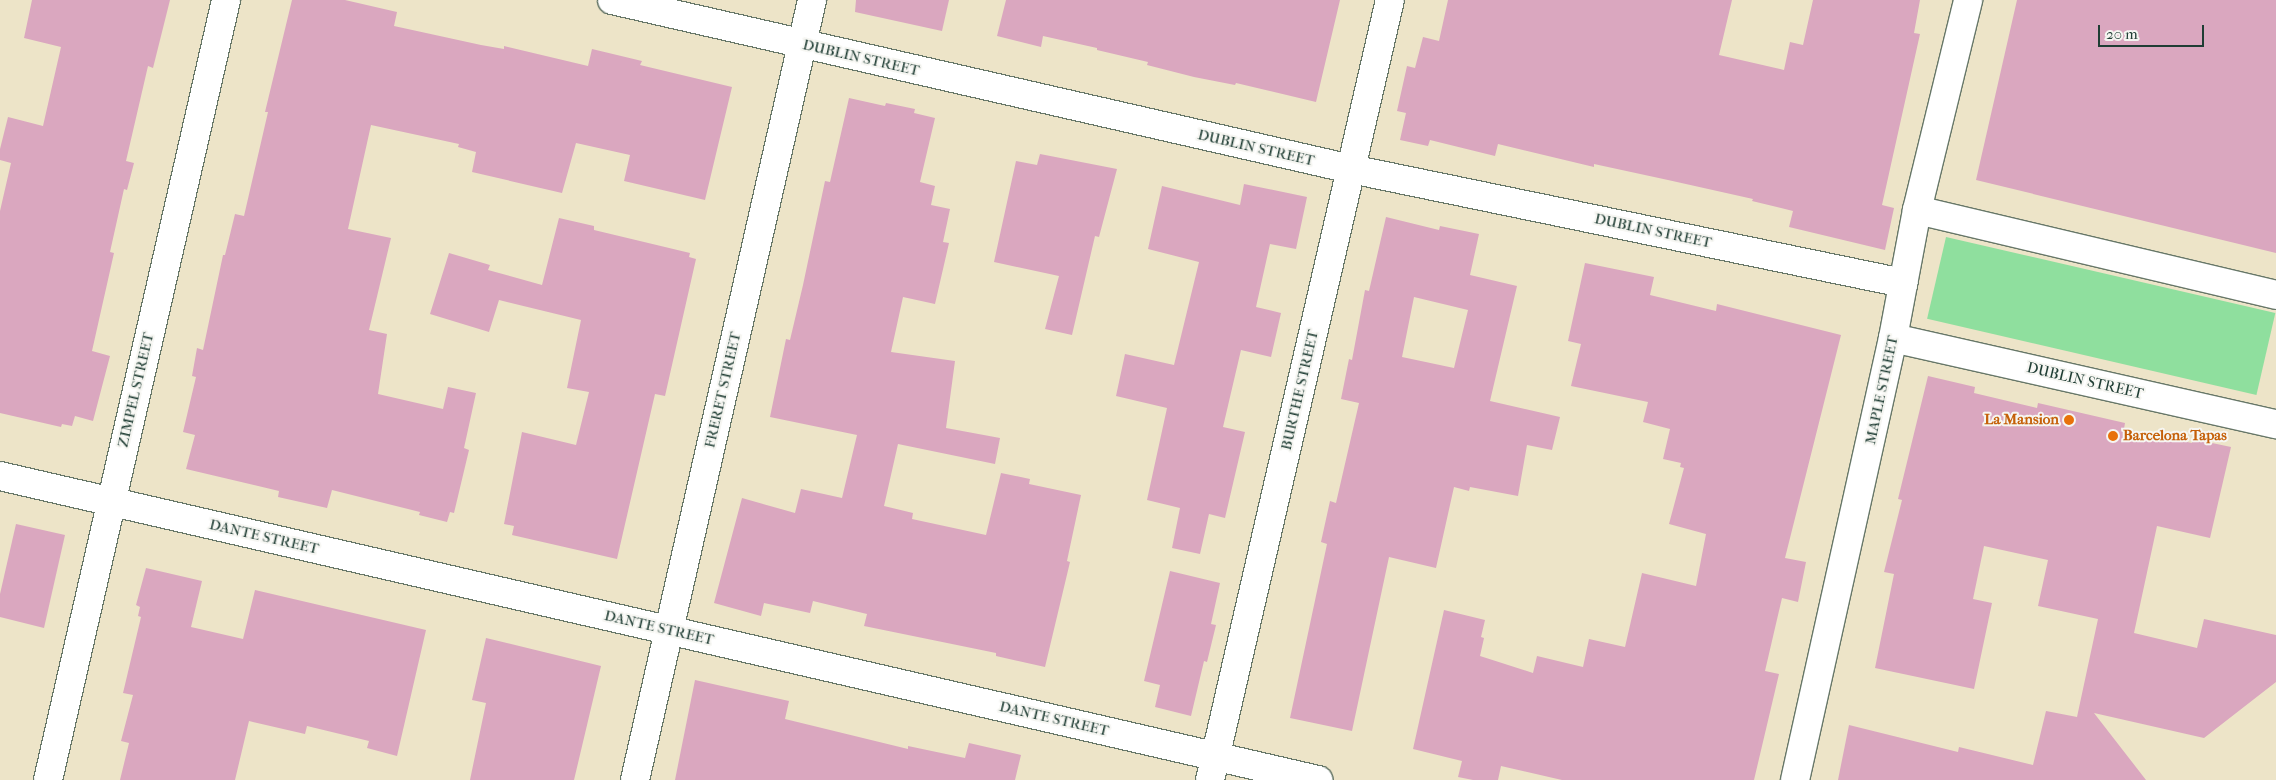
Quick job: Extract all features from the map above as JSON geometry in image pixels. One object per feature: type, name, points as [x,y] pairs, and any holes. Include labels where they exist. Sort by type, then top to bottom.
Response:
[{"type":"street","name":"ZIMPEL STREET","points":[[48,780],[110,501],[226,0]]},
{"type":"street","name":"DUBLIN STREET","points":[[612,0],[1901,293]]},
{"type":"street","name":"FRERET STREET","points":[[635,780],[812,0]]},
{"type":"street","name":"BURTHE STREET","points":[[1213,768],[1390,0]]},
{"type":"street","name":"MAPLE STREET","points":[[1795,780],[1893,338],[1917,210],[1968,0]]},
{"type":"street","points":[[1917,210],[2276,296]]},
{"type":"street","name":"DUBLIN STREET","points":[[1893,338],[2276,424]]},
{"type":"street","name":"DANTE STREET","points":[[0,476],[669,631],[1213,768],[1318,780]]},
{"type":"green space","points":[[1946,237],[2275,313],[2256,395],[1927,319]]},
{"type":"building","points":[[32,0],[170,0],[153,68],[148,66],[126,161],[134,163],[127,190],[124,189],[110,252],[114,253],[92,351],[110,356],[93,421],[75,416],[72,426],[62,424],[61,427],[0,413],[0,211],[11,163],[0,160],[0,149],[8,117],[43,126],[61,47],[24,38]]},
{"type":"building","points":[[292,0],[345,0],[397,12],[394,26],[481,45],[504,49],[504,46],[588,66],[592,49],[642,61],[640,65],[732,87],[705,200],[624,181],[630,155],[576,143],[562,193],[472,172],[476,152],[458,147],[459,144],[371,125],[348,229],[391,238],[369,330],[387,334],[378,394],[443,409],[448,387],[476,393],[464,448],[469,450],[454,513],[450,512],[447,522],[419,515],[420,512],[332,490],[327,508],[278,497],[279,491],[186,469],[195,435],[183,432],[196,377],[192,376],[197,348],[203,350],[223,255],[225,255],[235,214],[244,216],[268,112],[265,112]]},
{"type":"building","points":[[856,0],[949,0],[942,31],[855,12]]},
{"type":"building","points":[[1006,0],[1340,0],[1316,102],[1236,83],[1235,85],[1194,77],[1147,65],[1148,62],[1097,50],[1097,48],[1043,36],[1041,47],[997,36]]},
{"type":"building","points":[[1448,0],[1732,0],[1719,55],[1784,70],[1790,42],[1803,45],[1813,0],[1920,0],[1914,33],[1920,34],[1882,205],[1894,208],[1885,250],[1789,227],[1793,211],[1752,201],[1753,199],[1594,164],[1594,167],[1498,144],[1495,156],[1430,140],[1428,146],[1400,140],[1406,113],[1397,111],[1407,66],[1415,68],[1423,37],[1439,41]]},
{"type":"building","points":[[2017,0],[2276,0],[2276,253],[1976,180]]},
{"type":"building","points":[[849,98],[885,106],[886,103],[915,109],[914,113],[935,118],[920,182],[935,186],[931,205],[950,209],[943,242],[949,243],[935,304],[903,297],[891,352],[955,361],[946,428],[1000,438],[995,464],[898,444],[884,506],[913,513],[912,519],[986,535],[1001,473],[1030,479],[1029,484],[1081,495],[1067,561],[1070,562],[1045,667],[996,656],[996,653],[864,626],[867,614],[813,601],[810,613],[764,603],[761,616],[714,603],[742,498],[795,513],[801,489],[842,498],[857,435],[770,417],[786,339],[790,340],[803,285],[825,181],[830,182]]},
{"type":"building","points":[[1040,154],[1117,169],[1099,237],[1095,236],[1072,335],[1045,329],[1059,276],[994,262],[1016,161],[1037,165]]},
{"type":"building","points":[[1244,184],[1307,197],[1296,249],[1270,244],[1256,307],[1281,313],[1271,357],[1241,350],[1223,427],[1245,432],[1225,518],[1209,514],[1200,554],[1172,548],[1180,508],[1147,500],[1167,408],[1116,396],[1125,354],[1174,365],[1199,262],[1148,249],[1162,186],[1240,205]]},
{"type":"building","points":[[1386,217],[1439,230],[1440,226],[1479,234],[1470,275],[1517,286],[1490,401],[1560,417],[1552,450],[1527,445],[1518,496],[1470,487],[1469,491],[1454,487],[1436,568],[1389,557],[1352,731],[1290,718],[1327,544],[1321,542],[1330,501],[1336,503],[1359,403],[1341,399],[1349,359],[1352,360],[1365,290],[1369,291]],"holes":[[[1414,297],[1468,310],[1454,368],[1402,357]]]},
{"type":"building","points":[[559,218],[594,226],[594,230],[690,253],[689,257],[696,259],[665,396],[655,394],[617,559],[512,535],[514,526],[504,524],[522,432],[576,445],[589,392],[567,388],[581,320],[499,300],[489,332],[430,314],[449,253],[490,265],[488,270],[542,285]]},
{"type":"building","points":[[1585,263],[1654,277],[1650,295],[1716,311],[1717,304],[1841,335],[1785,558],[1806,562],[1798,602],[1782,598],[1765,671],[1779,674],[1754,780],[1562,780],[1501,766],[1498,780],[1473,780],[1458,777],[1462,761],[1413,749],[1444,610],[1485,620],[1481,637],[1484,638],[1480,656],[1533,673],[1537,656],[1583,667],[1589,639],[1625,647],[1642,573],[1696,586],[1706,534],[1669,524],[1684,468],[1680,467],[1681,463],[1663,459],[1670,429],[1643,422],[1648,402],[1571,386],[1581,344],[1568,341]]},
{"type":"building","points":[[1928,376],[1975,387],[1974,393],[2037,408],[2038,403],[2125,423],[2124,429],[2192,443],[2193,439],[2231,447],[2210,538],[2157,526],[2134,633],[2197,648],[2204,619],[2276,635],[2276,682],[2204,738],[2094,713],[2146,780],[1838,780],[1849,725],[1958,752],[1959,747],[2033,765],[2046,711],[2077,717],[2098,619],[2038,606],[2048,560],[1984,546],[1973,599],[1992,603],[1974,689],[1875,668],[1894,574],[1884,572],[1902,500],[1898,499]]},
{"type":"building","points":[[16,524],[65,535],[44,628],[0,617],[0,594]]},
{"type":"building","points":[[146,568],[202,581],[191,627],[243,639],[255,590],[426,630],[397,756],[367,748],[369,741],[307,726],[305,734],[249,721],[235,780],[120,780],[129,743],[121,741],[133,695],[123,693],[141,617],[138,616],[140,607],[136,605]]},
{"type":"building","points":[[1170,571],[1220,583],[1211,624],[1216,625],[1207,662],[1204,661],[1191,716],[1155,707],[1160,685],[1144,681]]},
{"type":"building","points":[[486,638],[601,666],[574,780],[470,780],[486,703],[472,700]]},
{"type":"building","points":[[695,680],[789,701],[785,719],[908,749],[908,746],[965,758],[969,743],[1021,755],[1015,780],[675,780]]},
{"type":"place","name":"La Mansion","points":[[2069,420]]},
{"type":"place","name":"Barcelona Tapas","points":[[2113,436]]}]
